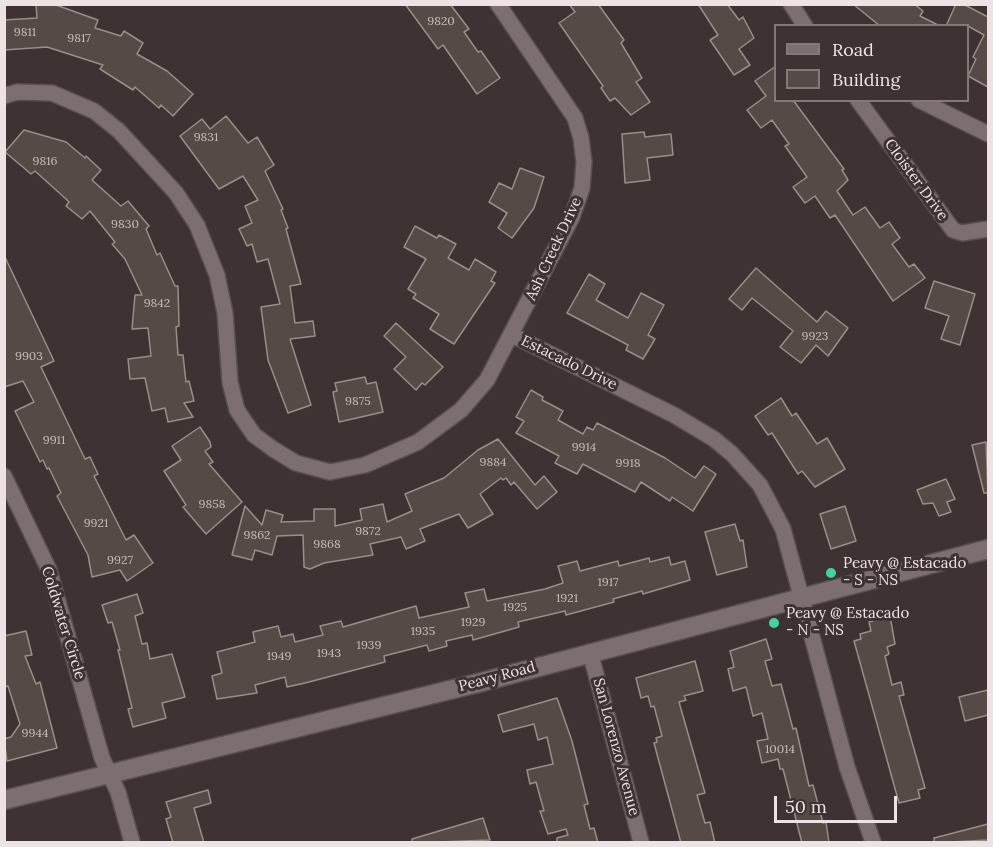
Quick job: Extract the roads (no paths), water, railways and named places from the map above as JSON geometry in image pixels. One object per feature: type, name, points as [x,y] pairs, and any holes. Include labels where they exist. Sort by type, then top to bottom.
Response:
[{"type":"street","name":"Ash Creek Drive","points":[[498,4],[574,118],[581,138],[584,162],[582,188],[572,217],[512,335]]},
{"type":"street","points":[[791,4],[805,24]]},
{"type":"street","name":"Estacado Drive","points":[[4,96],[17,92],[52,93],[94,111],[119,131],[176,193],[197,225],[217,274],[225,313],[230,382],[237,410],[254,435],[296,463],[330,472],[364,465],[418,442],[461,410],[487,380],[512,335],[674,415],[714,439],[732,454],[747,469],[773,505],[783,529],[847,767],[873,843]]},
{"type":"street","name":"Cloister Drive","points":[[859,102],[954,230],[962,233],[988,229]]},
{"type":"street","points":[[923,102],[988,134]]},
{"type":"street","name":"Coldwater Circle","points":[[4,476],[49,570],[102,758],[118,792],[132,843]]},
{"type":"street","name":"Peavy Road","points":[[4,800],[110,776],[988,549]]},
{"type":"street","name":"San Lorenzo Avenue","points":[[590,652],[641,843]]},
{"type":"place","name":"Peavy @ Estacado - S - NS","points":[[831,573]]},
{"type":"place","name":"Peavy @ Estacado - N - NS","points":[[774,623]]}]
